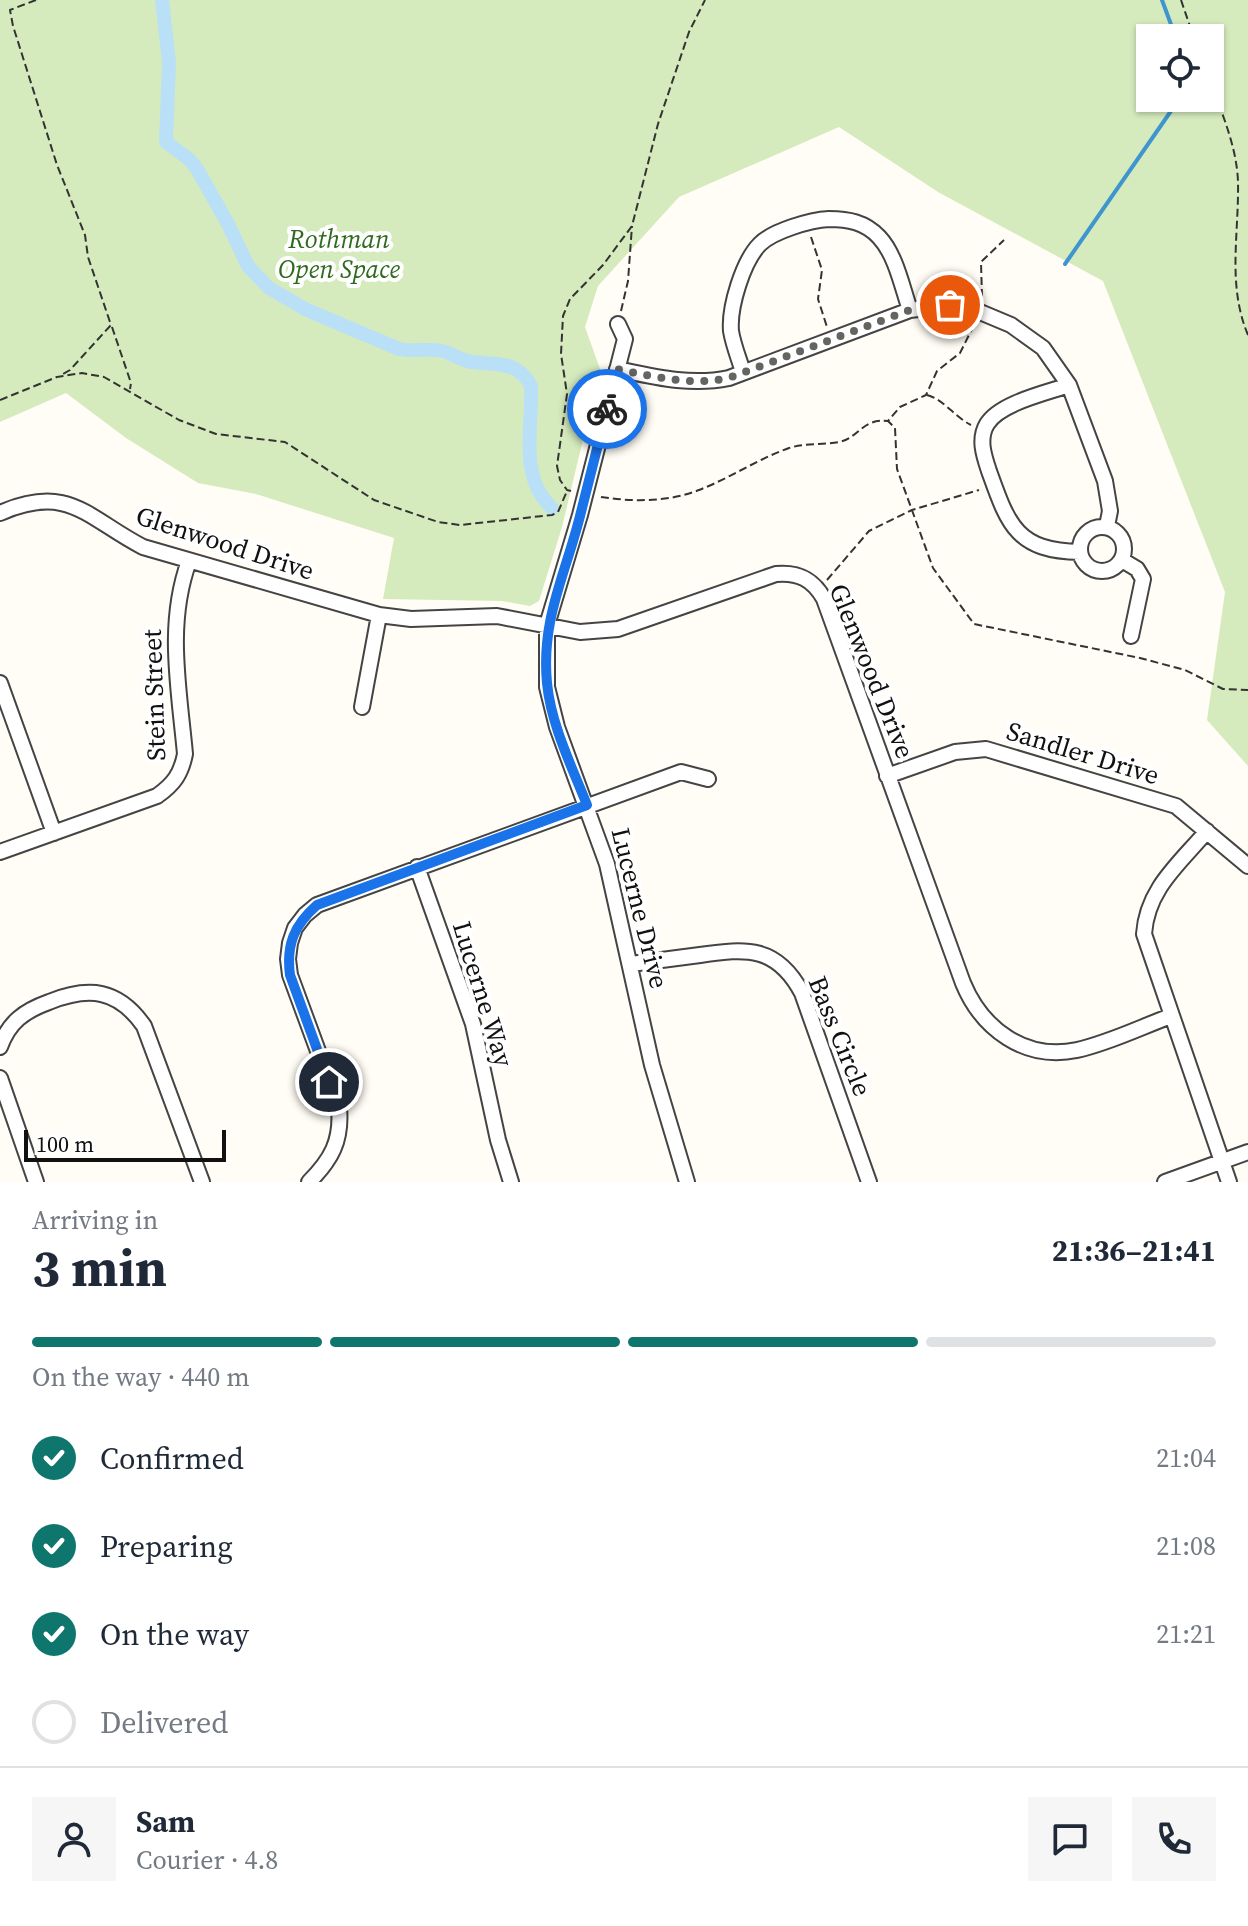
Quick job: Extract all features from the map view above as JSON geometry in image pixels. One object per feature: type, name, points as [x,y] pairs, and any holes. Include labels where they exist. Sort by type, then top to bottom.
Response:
[{"type":"street","points":[[743,372],[731,332],[731,320],[734,299],[746,267],[761,244],[806,222],[850,219],[871,229],[890,253],[910,310]]},
{"type":"street","points":[[617,369],[664,379],[707,383],[910,310],[950,305],[980,312],[1011,325],[1043,348],[1069,385],[1105,481],[1110,511],[1107,526]]},
{"type":"street","name":"Lucerne Drive","points":[[618,324],[625,339],[547,625],[547,687],[557,727],[607,864],[652,1065],[687,1182]]},
{"type":"street","points":[[1069,385],[998,411],[984,430],[982,445],[1004,515],[1016,529],[1047,549],[1080,552]]},
{"type":"street","name":"Glenwood Drive","points":[[0,513],[18,505],[42,501],[68,504],[91,513],[143,547],[379,615],[411,619],[497,616],[580,632],[618,629],[776,574],[791,573],[806,578],[819,589],[971,1001],[986,1023],[1002,1037],[1032,1049],[1068,1051],[1171,1016]]},
{"type":"street","points":[[1107,526],[1117,531],[1123,540],[1125,551],[1122,560],[1113,569],[1092,569],[1084,562],[1080,552],[1081,541],[1086,532],[1107,526]]},
{"type":"street","points":[[1122,560],[1137,569],[1143,579],[1131,636]]},
{"type":"street","name":"Stein Street","points":[[0,852],[157,796],[172,786],[181,771],[185,754],[174,643],[176,609],[189,561]]},
{"type":"street","points":[[362,707],[379,615]]},
{"type":"street","points":[[0,683],[54,833]]},
{"type":"street","name":"Sandler Drive","points":[[887,776],[955,752],[986,749],[1176,806],[1248,866]]},
{"type":"street","points":[[309,1182],[327,1163],[337,1145],[340,1124],[339,1108],[290,975],[290,943],[300,922],[317,905],[681,772],[708,779]]},
{"type":"street","points":[[1207,831],[1153,894],[1145,913],[1144,934],[1229,1182]]},
{"type":"street","name":"Lucerne Way","points":[[417,867],[473,1024],[498,1140],[511,1182]]},
{"type":"street","name":"Bass Circle","points":[[631,964],[740,949],[761,953],[780,963],[802,993],[869,1182]]},
{"type":"street","points":[[0,1047],[14,1021],[30,1009],[79,992],[96,992],[117,999],[144,1026],[202,1182]]},
{"type":"street","points":[[0,1078],[36,1182]]},
{"type":"street","points":[[1165,1182],[1248,1152]]},
{"type":"path","points":[[36,0],[10,10],[13,26],[57,165],[85,235],[88,257],[131,383],[130,391]]},
{"type":"path","points":[[618,324],[628,281],[632,226],[662,111],[689,32],[705,0]]},
{"type":"path","points":[[1181,0],[1189,24]]},
{"type":"path","points":[[1221,112],[1238,179],[1234,262],[1236,291],[1248,335]]},
{"type":"path","points":[[806,222],[822,270],[818,299],[831,339]]},
{"type":"path","points":[[632,226],[603,265],[570,299],[563,316],[561,354],[567,394],[557,466],[560,480],[567,490],[606,498],[654,500],[698,491],[792,447],[842,442],[865,425],[877,420],[888,421]]},
{"type":"path","points":[[0,400],[70,370],[111,325]]},
{"type":"path","points":[[57,377],[82,373],[104,377],[179,420],[216,434],[285,442],[374,500],[438,522],[460,525],[552,515],[563,505],[567,490]]},
{"type":"path","points":[[926,395],[935,397],[958,419],[984,430]]},
{"type":"path","points":[[819,589],[869,531],[912,510],[994,486]]},
{"type":"green space","name":"Rothman Open Space","points":[[0,0],[1248,0],[1248,766],[1207,720],[1225,592],[1103,281],[938,192],[839,127],[679,197],[598,286],[585,327],[600,369],[562,527],[539,601],[530,606],[502,601],[383,599],[394,538],[256,494],[198,483],[126,438],[66,393],[0,422]]},
{"type":"waterway","points":[[162,0],[169,62],[166,142],[197,169],[248,266],[269,288],[307,310],[399,349],[442,351],[468,361],[506,365],[520,372],[531,386],[531,466],[541,495],[552,508]]},
{"type":"waterway","points":[[1162,0],[1171,24]]},
{"type":"waterway","points":[[1065,264],[1170,112]]},
{"type":"way so far","points":[[607,409],[617,369],[664,379],[707,383],[729,378],[910,310],[950,305]]},
{"type":"route","points":[[329,1082],[290,975],[290,943],[295,928],[305,915],[317,905],[587,805],[557,727],[547,687],[547,625],[607,409]]}]
